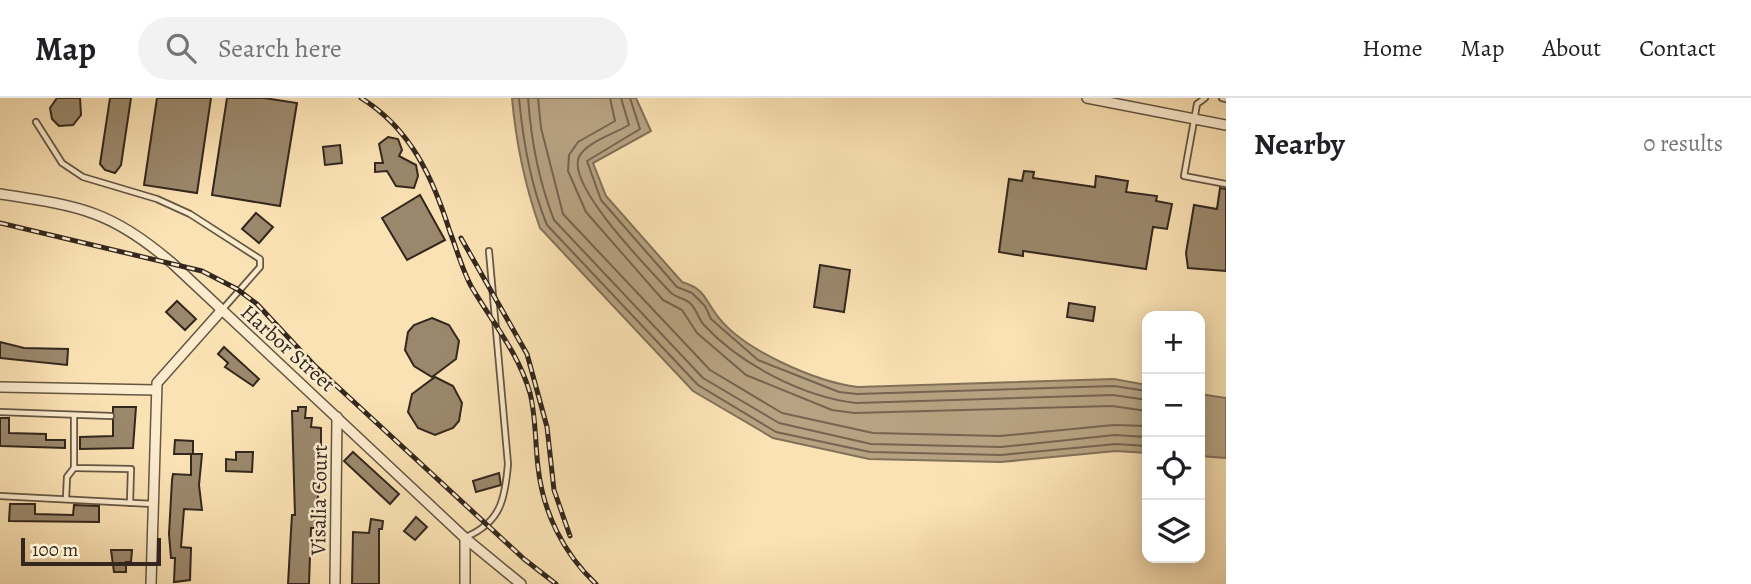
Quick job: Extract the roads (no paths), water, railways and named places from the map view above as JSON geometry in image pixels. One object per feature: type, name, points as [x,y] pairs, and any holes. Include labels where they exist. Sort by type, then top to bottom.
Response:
[{"type":"street","points":[[1087,98],[1226,125]]},
{"type":"street","name":"Harbor Street","points":[[0,194],[87,209],[117,222],[149,243],[465,538],[521,584]]},
{"type":"street","points":[[150,584],[157,383],[221,311]]},
{"type":"street","points":[[0,387],[156,390]]},
{"type":"street","name":"Visalia Court","points":[[335,584],[337,417]]},
{"type":"street","points":[[465,538],[465,584]]},
{"type":"lane","points":[[1205,98],[1197,104],[1184,176],[1226,184]]},
{"type":"lane","points":[[36,122],[62,163],[83,177],[157,199],[190,214],[260,259],[260,267],[221,311]]},
{"type":"lane","points":[[465,538],[485,529],[497,512],[505,491],[508,464],[489,251]]},
{"type":"lane","points":[[0,412],[111,416]]},
{"type":"lane","points":[[66,499],[67,477],[74,468],[74,415]]},
{"type":"lane","points":[[74,468],[131,469],[130,503]]},
{"type":"lane","points":[[0,496],[153,504]]},
{"type":"water","points":[[512,98],[636,98],[651,131],[593,163],[606,196],[682,282],[700,291],[727,327],[780,362],[821,378],[858,387],[1114,379],[1142,384],[1142,453],[1116,451],[1001,462],[869,459],[773,438],[693,391],[540,228],[522,164]]},
{"type":"water","points":[[1205,395],[1226,398],[1226,458],[1205,456]]},
{"type":"railway","points":[[361,98],[394,124],[428,174],[468,280],[512,351],[525,378],[533,411],[541,484],[556,531],[574,559],[596,584]]},
{"type":"railway","points":[[0,223],[202,271],[237,289],[257,304],[314,365],[524,559],[556,584]]},
{"type":"railway","points":[[461,238],[527,354],[547,427],[554,490],[570,536]]}]
